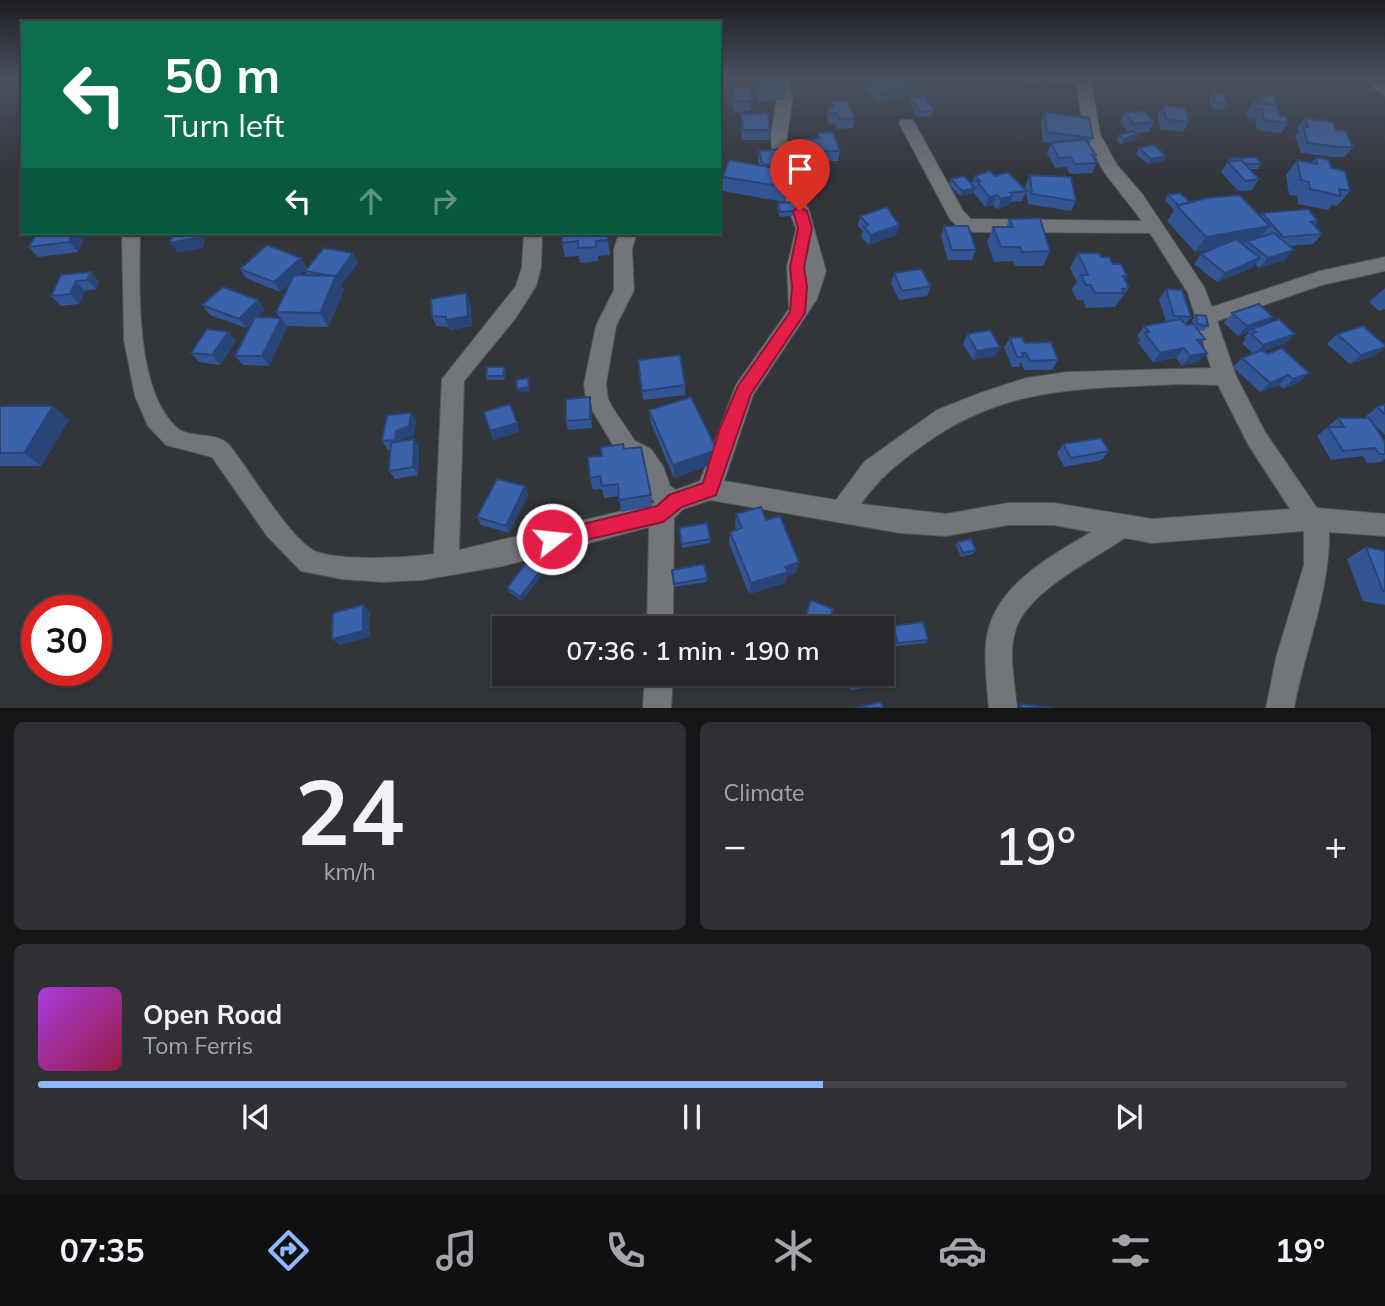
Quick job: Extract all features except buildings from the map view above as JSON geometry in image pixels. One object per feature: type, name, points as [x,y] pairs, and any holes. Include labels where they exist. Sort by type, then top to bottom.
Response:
[{"type":"street","points":[[710,489],[744,391],[810,294],[816,271],[805,228],[781,166],[779,135],[783,112]]},
{"type":"street","points":[[1089,112],[1092,134],[1110,168],[1155,227],[1197,292],[1225,377],[1257,439],[1317,529],[1317,565],[1290,658],[1280,708]]},
{"type":"street","points":[[907,123],[956,215],[965,223],[973,226],[1155,227]]},
{"type":"street","points":[[131,235],[129,291],[144,390],[153,413],[166,432],[177,440],[220,450],[244,486],[309,562],[371,571],[446,564],[669,507],[710,489],[900,522],[946,525],[1008,514],[1054,514],[1152,531],[1311,519],[1385,525]]},
{"type":"street","points":[[446,564],[453,379],[469,354],[521,297],[531,271],[533,235]]},
{"type":"street","points":[[627,235],[623,249],[624,290],[606,326],[596,369],[597,400],[627,448],[643,456],[655,473],[660,493],[669,507],[661,616]]},
{"type":"street","points":[[1204,317],[1320,278],[1385,264]]},
{"type":"street","points":[[841,512],[873,468],[945,417],[988,399],[1026,387],[1068,381],[1180,375],[1225,377]]},
{"type":"street","points":[[1003,708],[1000,635],[1009,609],[1035,582],[1123,525]]},
{"type":"street","points":[[657,708],[658,686]]},
{"type":"route","points":[[552,539],[663,513],[675,501],[710,489],[744,391],[797,313],[800,287],[797,267],[799,243],[805,228],[800,211]]}]
